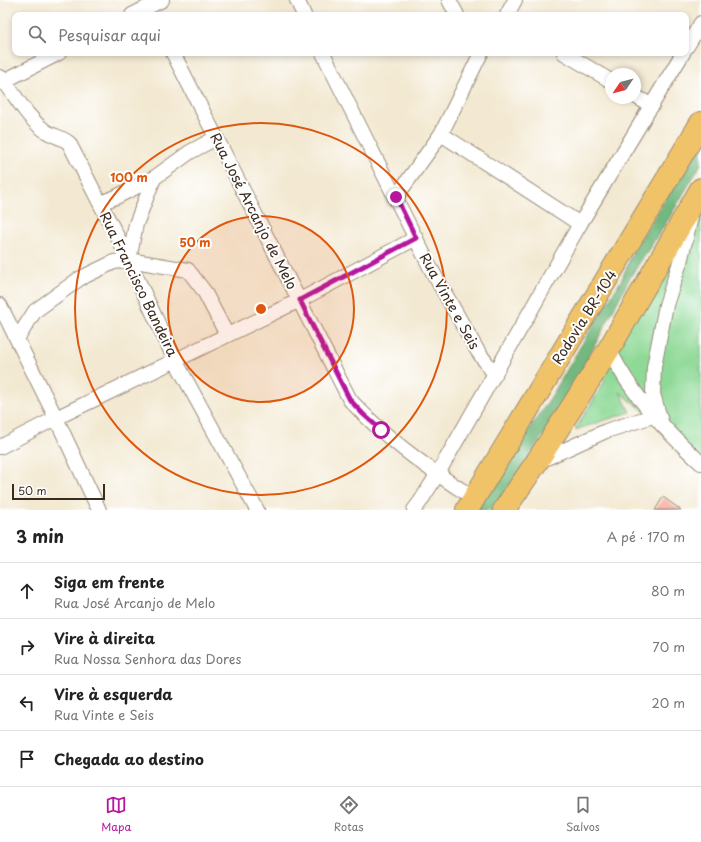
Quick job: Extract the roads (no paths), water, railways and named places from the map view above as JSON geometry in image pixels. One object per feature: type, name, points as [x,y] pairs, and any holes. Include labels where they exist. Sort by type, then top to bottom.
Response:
[{"type":"highway","name":"Rodovia BR-104","points":[[470,504],[701,123]]},
{"type":"highway","points":[[504,510],[609,349],[698,196]]},
{"type":"street","points":[[138,12],[162,0]]},
{"type":"street","points":[[296,0],[302,12]]},
{"type":"street","points":[[449,0],[455,12]]},
{"type":"street","points":[[509,12],[515,0]]},
{"type":"street","points":[[689,43],[701,22]]},
{"type":"street","points":[[1,81],[54,56]]},
{"type":"street","name":"Rua José Arcanjo de Melo","points":[[175,56],[350,400],[381,430],[437,475],[470,504]]},
{"type":"street","name":"Rua Vinte e Seis","points":[[325,56],[432,269],[473,344],[495,376]]},
{"type":"street","points":[[396,197],[441,134],[478,56]]},
{"type":"street","points":[[569,56],[605,77]]},
{"type":"street","points":[[414,510],[437,475],[495,376],[580,224],[681,56]]},
{"type":"street","name":"Rua Francisco Bandeira","points":[[1,81],[31,118],[44,130],[64,139],[68,143],[100,203],[175,360],[257,510]]},
{"type":"street","points":[[641,100],[652,106]]},
{"type":"street","points":[[441,134],[580,224]]},
{"type":"street","points":[[100,203],[116,197],[154,178],[190,152],[216,138]]},
{"type":"street","points":[[128,260],[136,224],[154,178]]},
{"type":"street","points":[[657,421],[653,394],[654,367],[666,305],[682,255],[698,196]]},
{"type":"street","points":[[0,447],[56,418],[300,300],[416,238]]},
{"type":"street","points":[[17,339],[35,311],[79,279],[114,262],[128,260],[188,270],[204,291],[227,335]]},
{"type":"street","points":[[0,306],[56,418],[99,510]]},
{"type":"street","points":[[609,349],[623,375],[657,421],[701,463]]},
{"type":"street","points":[[536,463],[606,431],[657,421]]}]
